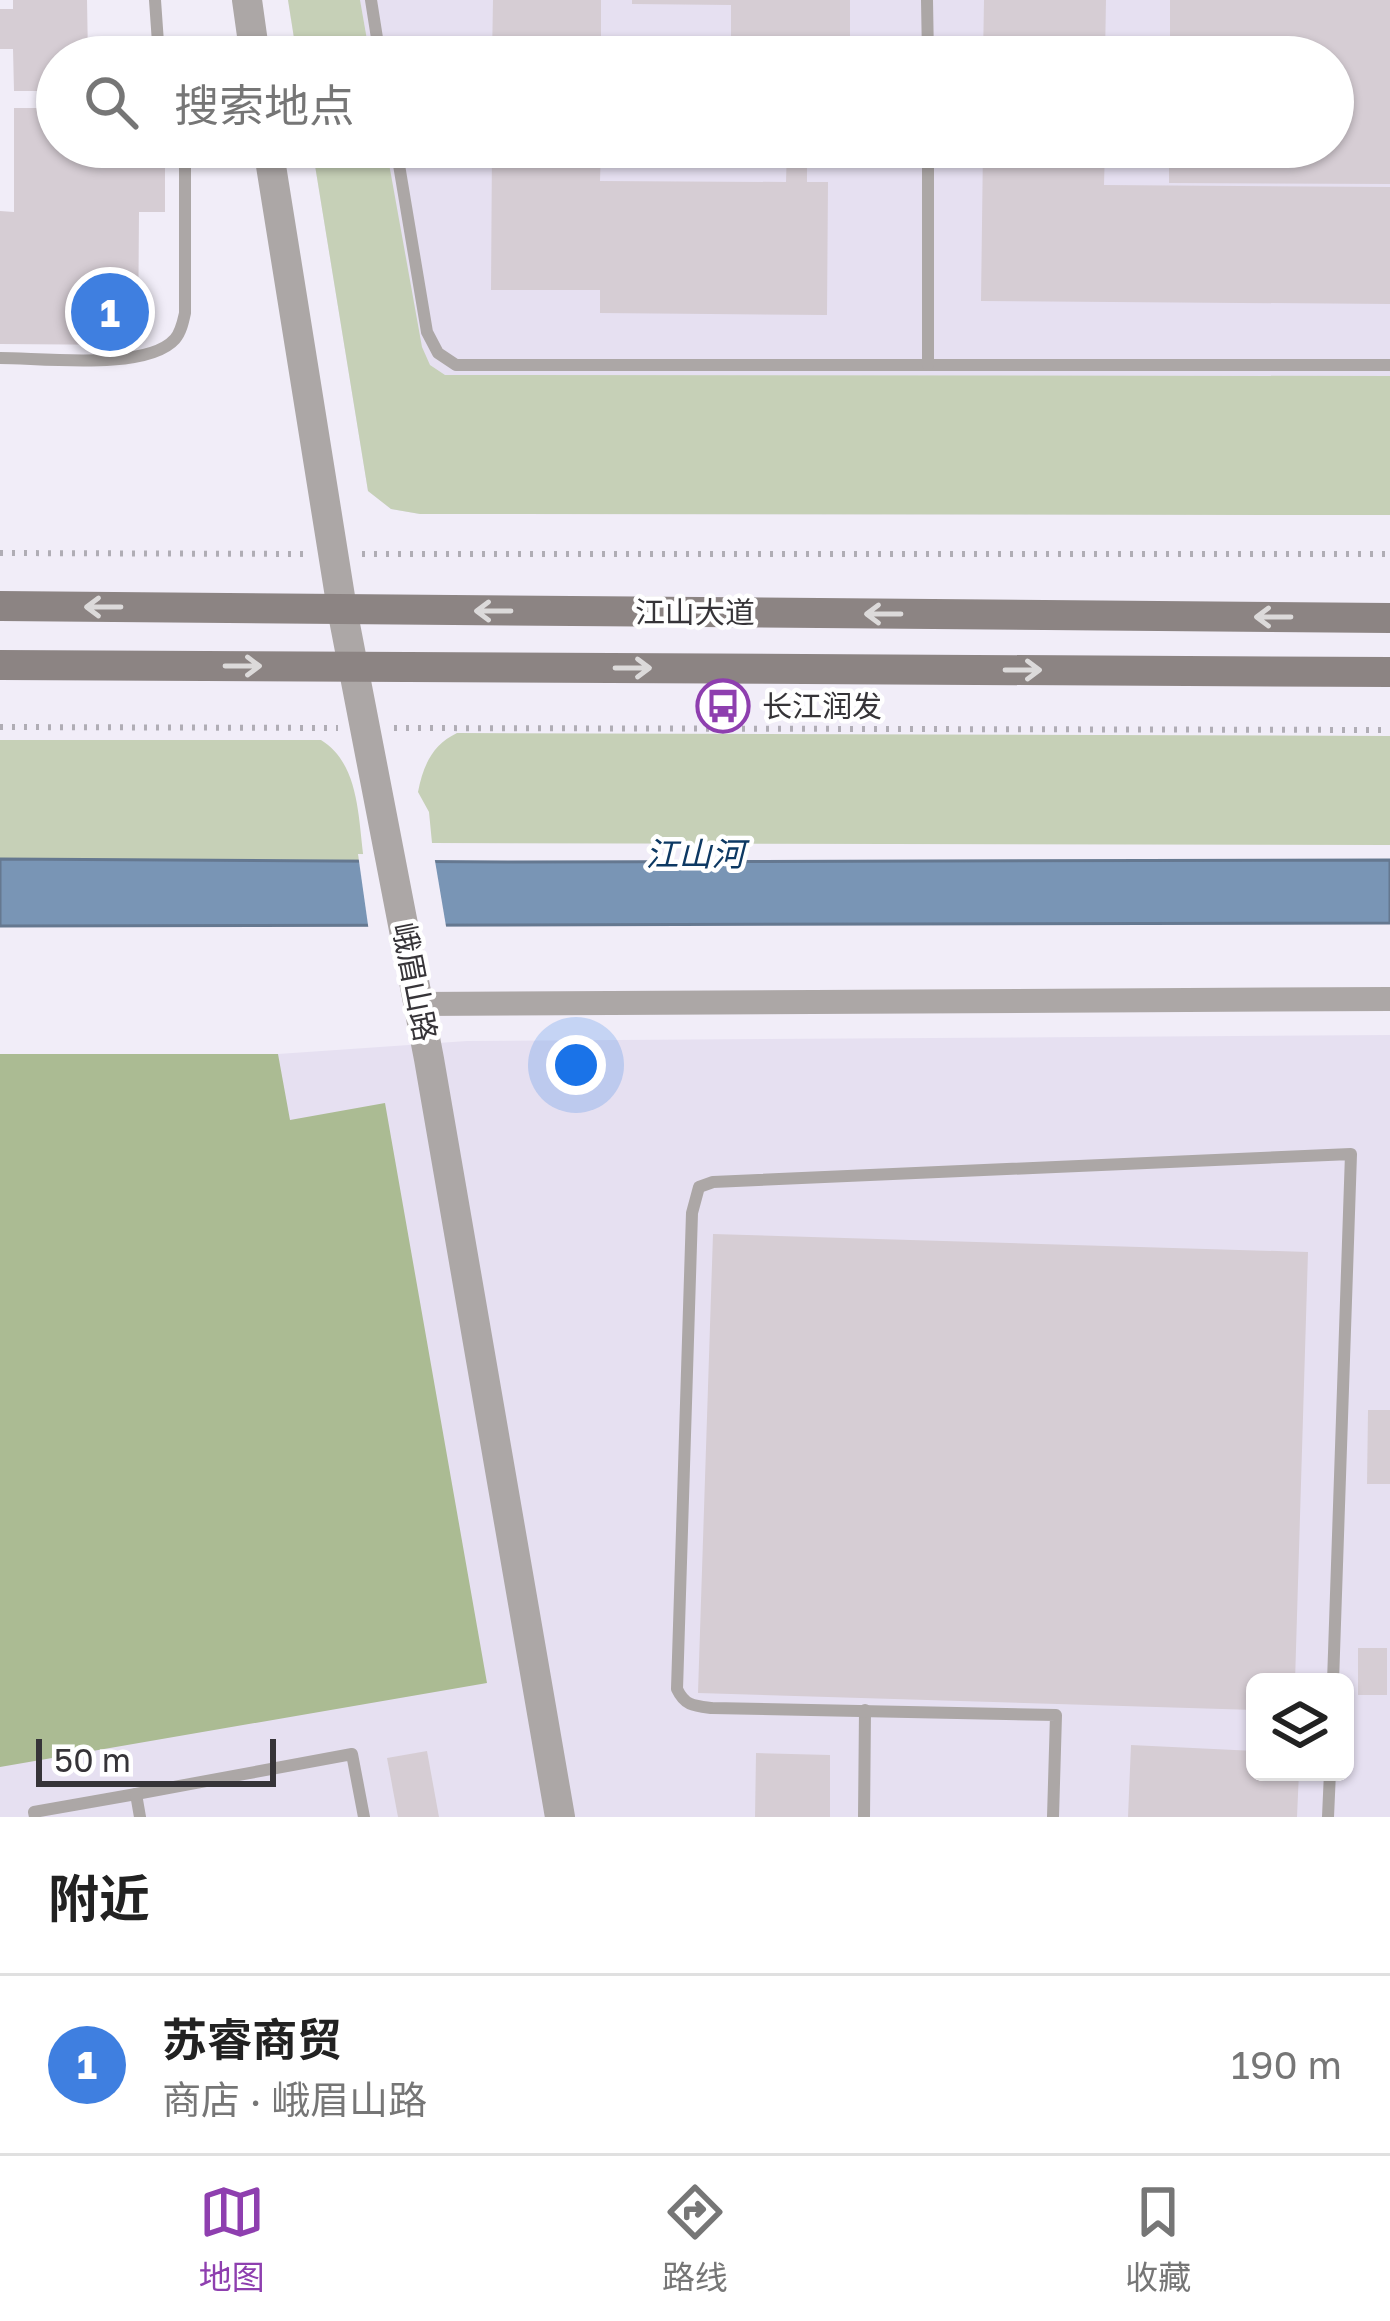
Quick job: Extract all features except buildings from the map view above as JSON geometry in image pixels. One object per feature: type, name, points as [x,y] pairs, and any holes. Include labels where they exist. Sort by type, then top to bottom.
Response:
[{"type":"main road","name":"江山大道","points":[[0,606],[1390,618]]},
{"type":"main road","name":"江山大道","points":[[0,665],[1390,672]]},
{"type":"street","points":[[247,0],[252,36]]},
{"type":"street","name":"峨眉山路","points":[[271,168],[342,609],[410,955],[560,1817]]},
{"type":"street","points":[[418,1004],[1390,999]]},
{"type":"lane","points":[[155,0],[158,36]]},
{"type":"lane","points":[[370,0],[376,36]]},
{"type":"lane","points":[[927,0],[928,36]]},
{"type":"lane","points":[[0,358],[137,358],[176,338],[185,313],[185,168]]},
{"type":"lane","points":[[400,168],[427,332],[438,353],[456,365],[1390,365]]},
{"type":"lane","points":[[928,168],[928,365]]},
{"type":"lane","points":[[1053,1817],[1056,1715],[693,1706],[682,1700],[677,1689],[692,1213],[699,1187],[713,1182],[1351,1154],[1333,1673]]},
{"type":"lane","points":[[863,1817],[866,1710]]},
{"type":"lane","points":[[35,1817],[34,1812],[352,1754],[364,1817]]},
{"type":"lane","points":[[1328,1817],[1330,1781]]},
{"type":"lane","points":[[136,1794],[140,1817]]},
{"type":"path","points":[[0,553],[1390,554]]},
{"type":"path","points":[[0,727],[1390,730]]},
{"type":"shaded area","points":[[288,0],[1390,0],[1390,515],[420,514],[391,509],[368,491],[315,168],[1354,168],[1354,36],[294,36]]},
{"type":"shaded area","points":[[1390,1035],[1390,1817],[0,1817],[0,1054],[278,1054],[467,1041]]},
{"type":"green space","points":[[288,0],[360,0],[366,36],[294,36]]},
{"type":"green space","points":[[315,168],[390,168],[422,347],[430,365],[445,375],[1390,376],[1390,515],[420,514],[391,509],[368,491]]},
{"type":"green space","points":[[457,733],[1390,736],[1390,845],[432,843],[429,812],[418,792],[420,782],[435,750]]},
{"type":"green space","points":[[0,740],[321,740],[334,750],[350,778],[364,860],[0,859]]},
{"type":"green space","points":[[0,1054],[278,1054],[290,1120],[385,1103],[487,1683],[0,1767]]},
{"type":"water","points":[[0,859],[1390,860],[1390,923],[0,926]]},
{"type":"pier","points":[[358,854],[434,855],[447,932],[369,932]]},
{"type":"place","name":"苏睿商贸","points":[[110,312]]},
{"type":"place","name":"长江润发","points":[[723,706]]},
{"type":"water label","name":"江山河","points":[[695,853]]}]
